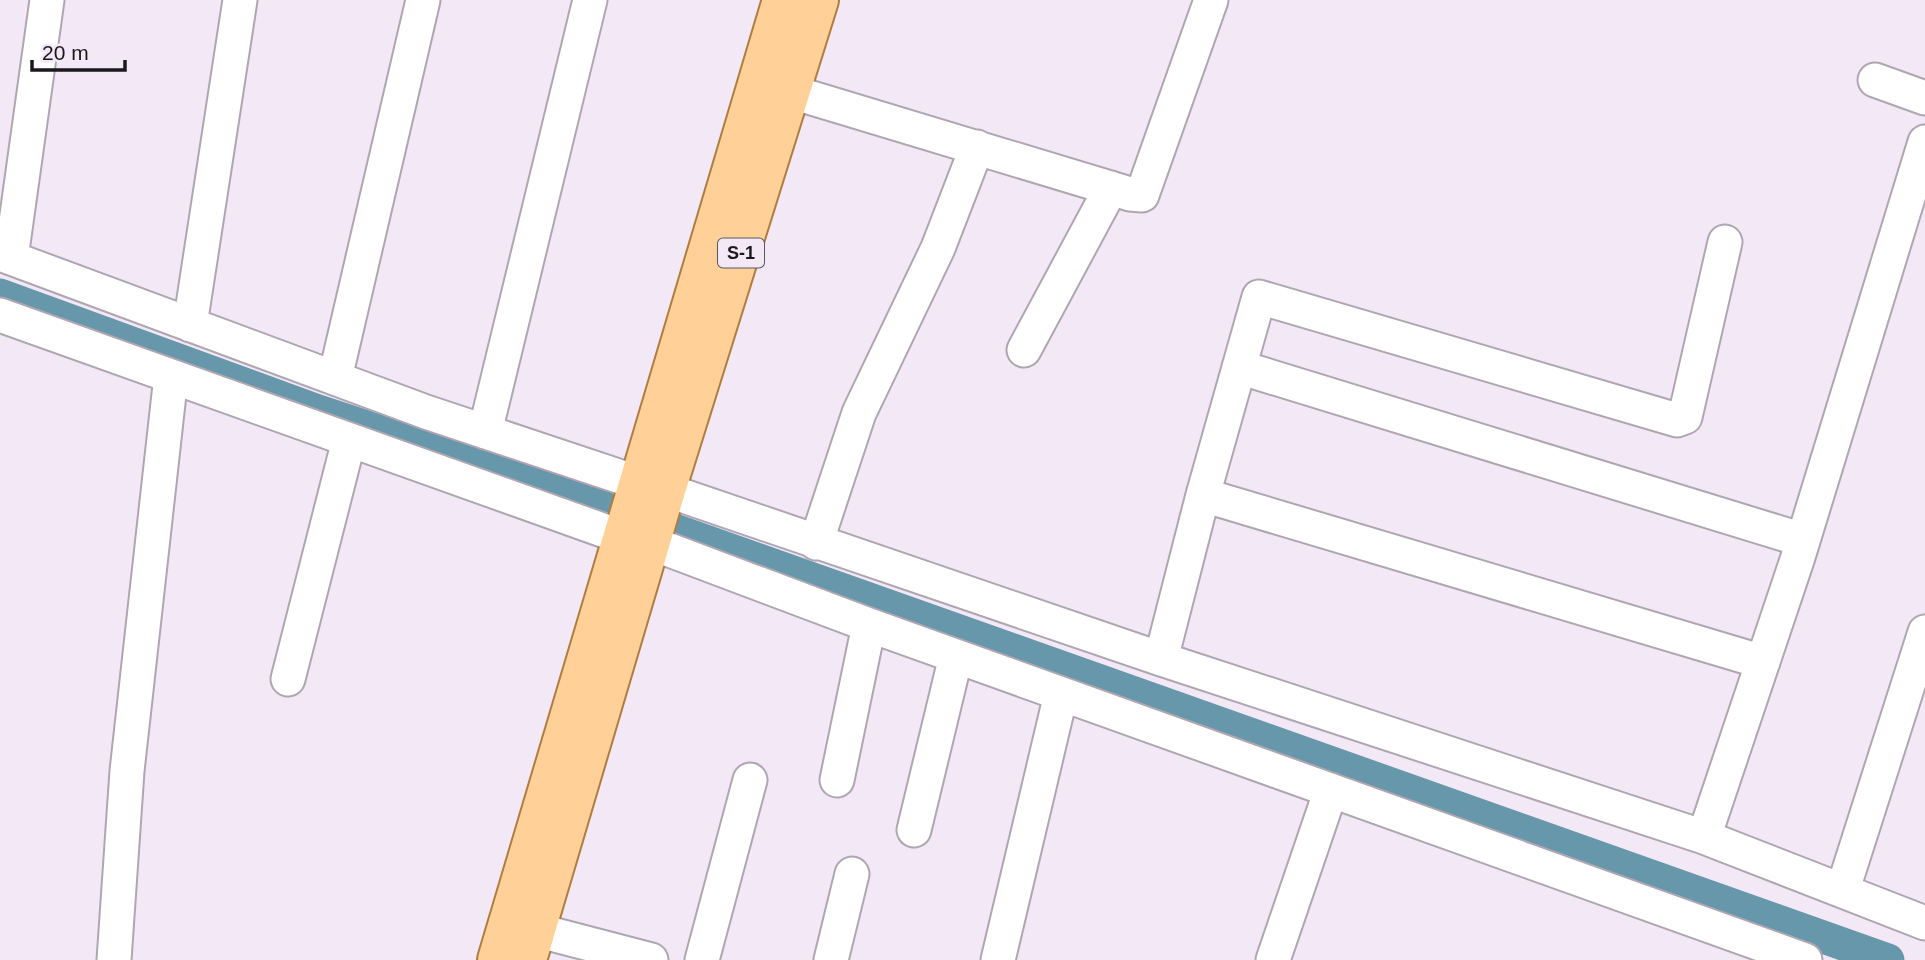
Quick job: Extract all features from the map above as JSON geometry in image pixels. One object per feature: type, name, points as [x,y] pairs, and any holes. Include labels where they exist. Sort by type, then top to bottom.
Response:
[{"type":"main road","name":"S-1","points":[[497,960],[651,494],[782,0]]},
{"type":"main road","name":"S-1","points":[[651,494],[792,92],[819,0]]},
{"type":"main road","name":"S-1","points":[[531,945],[637,540]]},
{"type":"street","points":[[47,0],[6,256],[651,494],[816,543],[1704,836],[1925,923]]},
{"type":"street","points":[[190,325],[240,0]]},
{"type":"street","points":[[335,378],[423,0]]},
{"type":"street","points":[[485,432],[590,0]]},
{"type":"street","points":[[792,92],[1142,195],[1211,0]]},
{"type":"street","points":[[1875,80],[1925,97]]},
{"type":"street","points":[[1704,836],[1803,540],[1925,142]]},
{"type":"street","points":[[816,543],[859,413],[938,248],[977,147]]},
{"type":"street","points":[[1024,350],[1111,188]]},
{"type":"street","points":[[1161,659],[1203,495],[1259,298],[1677,420],[1685,417],[1724,242]]},
{"type":"street","points":[[1,325],[171,376],[637,540],[1805,960]]},
{"type":"street","points":[[1239,367],[1803,540]]},
{"type":"street","points":[[114,960],[127,771],[171,376]]},
{"type":"street","points":[[288,679],[349,440]]},
{"type":"street","points":[[1203,495],[1763,662]]},
{"type":"street","points":[[837,780],[869,625]]},
{"type":"street","points":[[1843,889],[1925,632]]},
{"type":"street","points":[[914,831],[956,656]]},
{"type":"street","points":[[998,960],[1061,694]]},
{"type":"street","points":[[702,960],[750,780]]},
{"type":"street","points":[[1273,960],[1331,790]]},
{"type":"street","points":[[831,960],[852,874]]},
{"type":"street","points":[[531,945],[651,960]]},
{"type":"waterway","points":[[0,295],[318,411],[601,504],[1888,960]]}]
